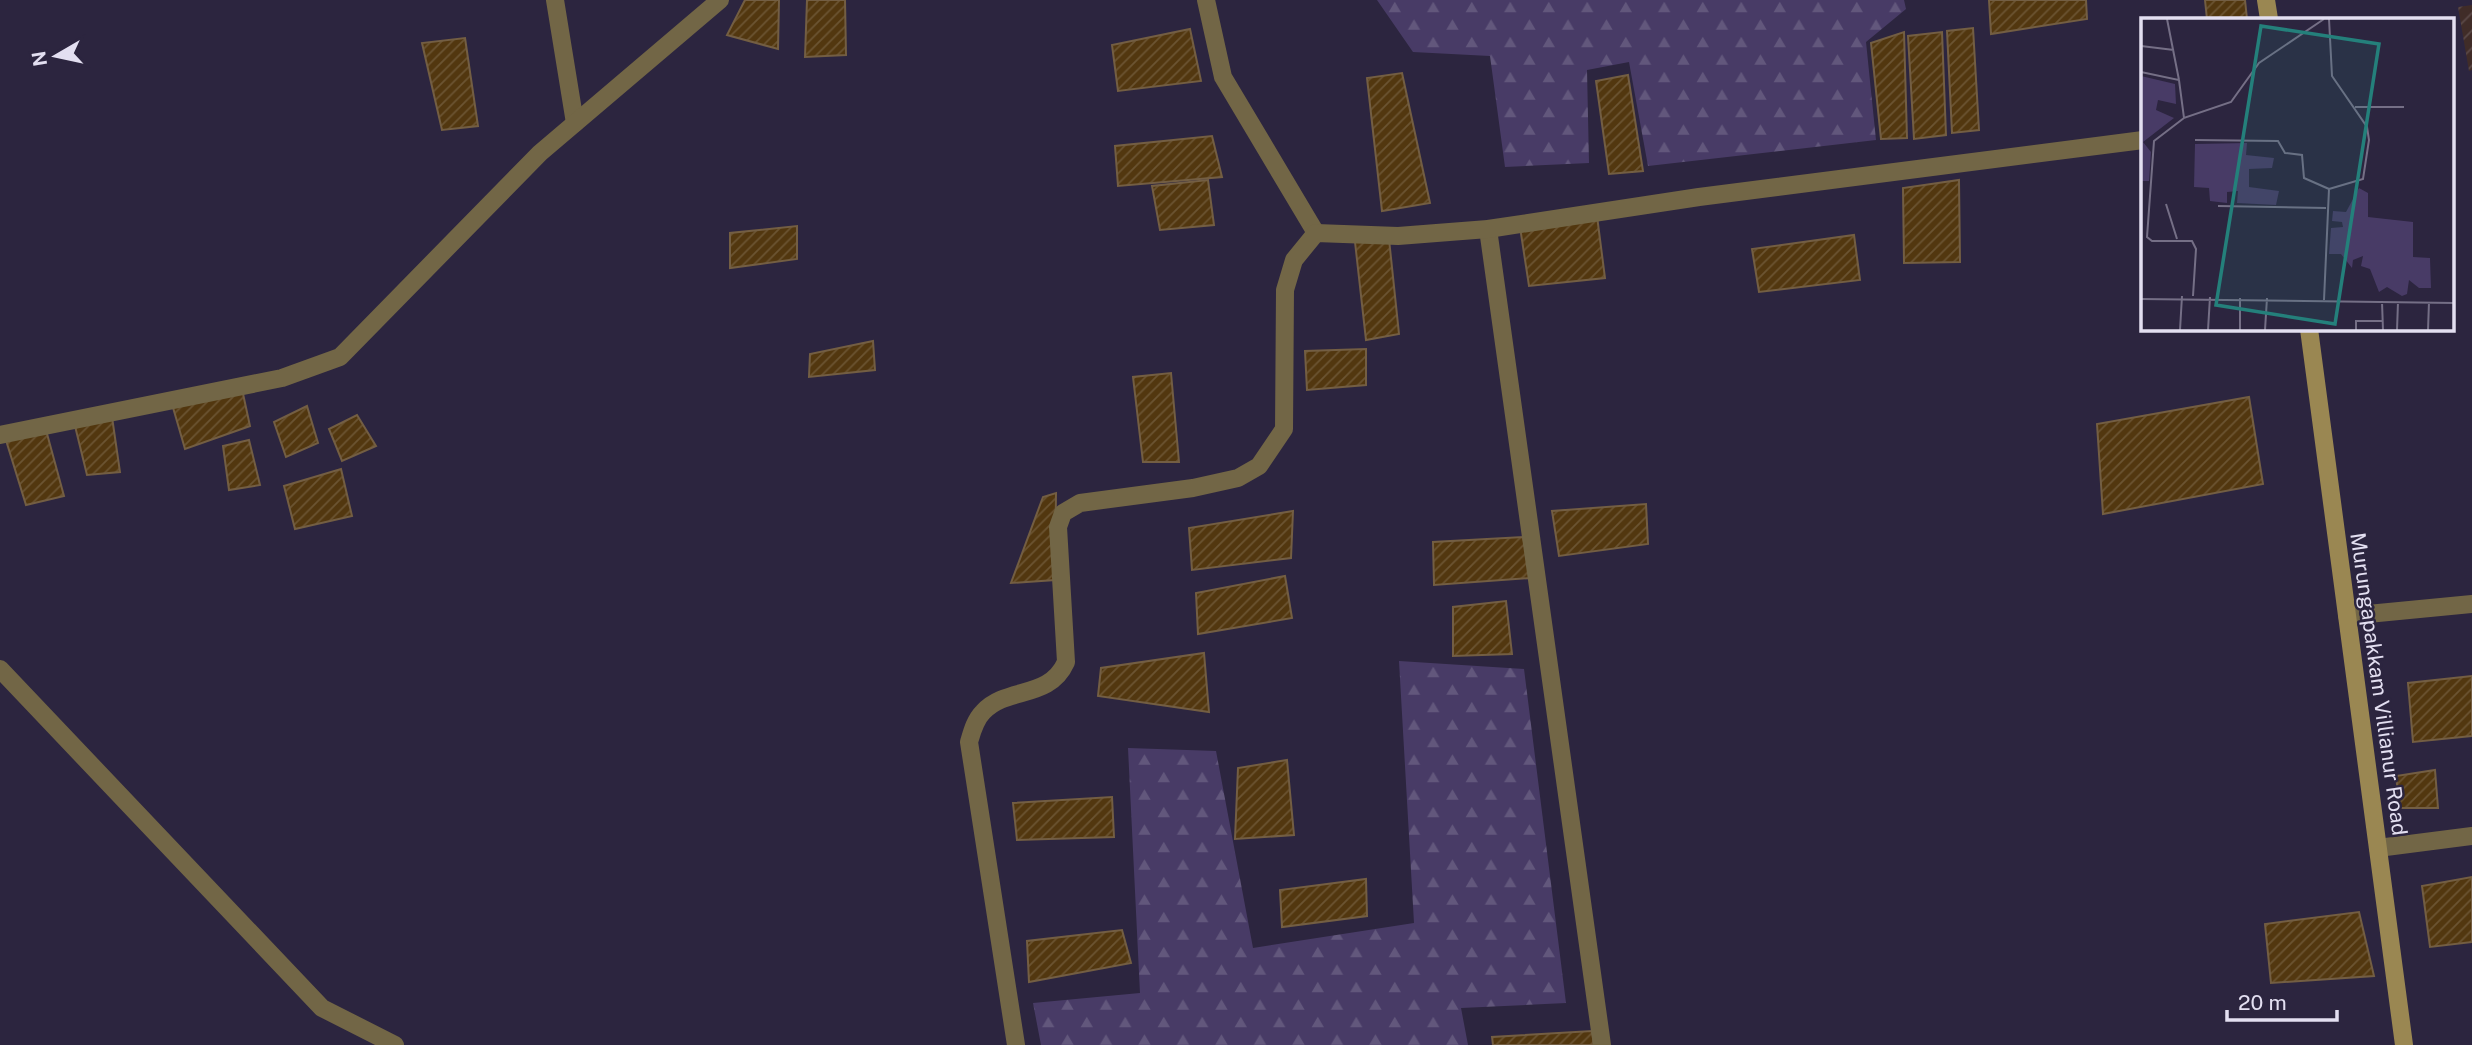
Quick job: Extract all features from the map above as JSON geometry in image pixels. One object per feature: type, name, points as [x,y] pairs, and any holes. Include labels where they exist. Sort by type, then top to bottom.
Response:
[{"type":"main road","points":[[2266,0],[2269,18]]},
{"type":"main road","name":"Murungapakkam Villianur Road","points":[[2309,331],[2404,1045]]},
{"type":"street","points":[[555,0],[575,123]]},
{"type":"street","points":[[0,435],[282,378],[340,356],[540,153],[720,0]]},
{"type":"street","points":[[1206,0],[1223,77],[1316,233]]},
{"type":"street","points":[[1316,233],[1398,236],[1488,229],[1699,197],[2141,140]]},
{"type":"street","points":[[1488,229],[1602,1045]]},
{"type":"street","points":[[1016,1045],[969,742],[975,724],[983,711],[999,701],[1051,683],[1060,675],[1066,662],[1059,527],[1063,513],[1080,503],[1193,488],[1238,478],[1259,466],[1284,429],[1285,290],[1294,260],[1316,233]]},
{"type":"street","points":[[2347,616],[2472,604]]},
{"type":"street","points":[[0,669],[322,1008],[395,1045]]},
{"type":"street","points":[[2378,848],[2472,836]]},
{"type":"shaded area","points":[[2472,5],[2472,70],[2469,71],[2458,7]]},
{"type":"green space","points":[[1377,0],[1904,0],[1906,9],[1866,42],[1876,140],[1648,166],[1629,62],[1587,70],[1589,163],[1505,167],[1490,56],[1413,52]]},
{"type":"green space","points":[[1399,661],[1524,669],[1566,1003],[1461,1008],[1468,1045],[1041,1045],[1033,1003],[1140,993],[1128,748],[1216,751],[1253,948],[1414,923]]},
{"type":"building","points":[[745,0],[779,0],[778,49],[727,35]]},
{"type":"building","points":[[807,0],[845,0],[846,55],[805,57]]},
{"type":"building","points":[[1989,0],[2086,0],[2087,19],[1991,34]]},
{"type":"building","points":[[2205,0],[2245,0],[2247,18],[2207,18]]},
{"type":"building","points":[[1973,28],[1979,130],[1952,133],[1947,31]]},
{"type":"building","points":[[1190,29],[1201,81],[1118,91],[1112,45]]},
{"type":"building","points":[[1904,32],[1907,138],[1881,139],[1871,43]]},
{"type":"building","points":[[1942,32],[1946,135],[1914,139],[1908,36]]},
{"type":"building","points":[[465,38],[478,126],[442,130],[422,43]]},
{"type":"building","points":[[1402,73],[1430,203],[1382,211],[1367,78]]},
{"type":"building","points":[[1628,75],[1643,171],[1609,174],[1596,81]]},
{"type":"building","points":[[1212,136],[1222,177],[1118,186],[1115,146]]},
{"type":"building","points":[[1208,180],[1214,225],[1160,230],[1152,186]]},
{"type":"building","points":[[1959,180],[1960,262],[1904,263],[1903,188]]},
{"type":"building","points":[[1597,216],[1605,278],[1529,286],[1520,227]]},
{"type":"building","points":[[797,226],[797,259],[730,268],[730,233]]},
{"type":"building","points":[[1854,235],[1860,280],[1759,292],[1752,249]]},
{"type":"building","points":[[1389,239],[1399,334],[1366,340],[1355,242]]},
{"type":"building","points":[[873,341],[875,370],[809,377],[810,354]]},
{"type":"building","points":[[1366,349],[1366,385],[1307,390],[1305,351]]},
{"type":"building","points":[[1171,373],[1179,462],[1143,462],[1133,377]]},
{"type":"building","points":[[242,389],[250,426],[185,449],[172,404]]},
{"type":"building","points":[[2249,397],[2263,484],[2103,514],[2097,424]]},
{"type":"building","points":[[307,406],[318,443],[286,457],[274,422]]},
{"type":"building","points":[[357,415],[376,446],[342,461],[329,429]]},
{"type":"building","points":[[112,417],[120,472],[87,475],[75,426]]},
{"type":"building","points":[[46,430],[64,496],[26,505],[5,437]]},
{"type":"building","points":[[249,440],[260,485],[229,490],[223,446]]},
{"type":"building","points":[[341,469],[352,516],[295,529],[284,486]]},
{"type":"building","points":[[1056,493],[1055,580],[1011,583],[1043,497]]},
{"type":"building","points":[[1646,504],[1648,544],[1559,556],[1552,511]]},
{"type":"building","points":[[1293,511],[1291,558],[1192,570],[1189,528]]},
{"type":"building","points":[[1523,537],[1531,578],[1434,585],[1433,542]]},
{"type":"building","points":[[1285,576],[1292,618],[1198,634],[1196,593]]},
{"type":"building","points":[[1506,601],[1512,654],[1453,656],[1453,607]]},
{"type":"building","points":[[1204,653],[1209,712],[1098,696],[1101,668]]},
{"type":"building","points":[[2472,676],[2472,736],[2413,742],[2408,683]]},
{"type":"building","points":[[1287,760],[1294,835],[1235,839],[1238,768]]},
{"type":"building","points":[[2435,770],[2438,808],[2400,808],[2396,776]]},
{"type":"building","points":[[1112,797],[1114,837],[1017,840],[1013,803]]},
{"type":"building","points":[[2472,877],[2472,942],[2430,947],[2422,886]]},
{"type":"building","points":[[1366,879],[1367,916],[1282,927],[1280,890]]},
{"type":"building","points":[[2359,912],[2374,976],[2271,983],[2265,924]]},
{"type":"building","points":[[1122,930],[1131,963],[1029,982],[1027,941]]},
{"type":"building","points":[[1592,1031],[1594,1045],[1493,1045],[1492,1037]]}]
